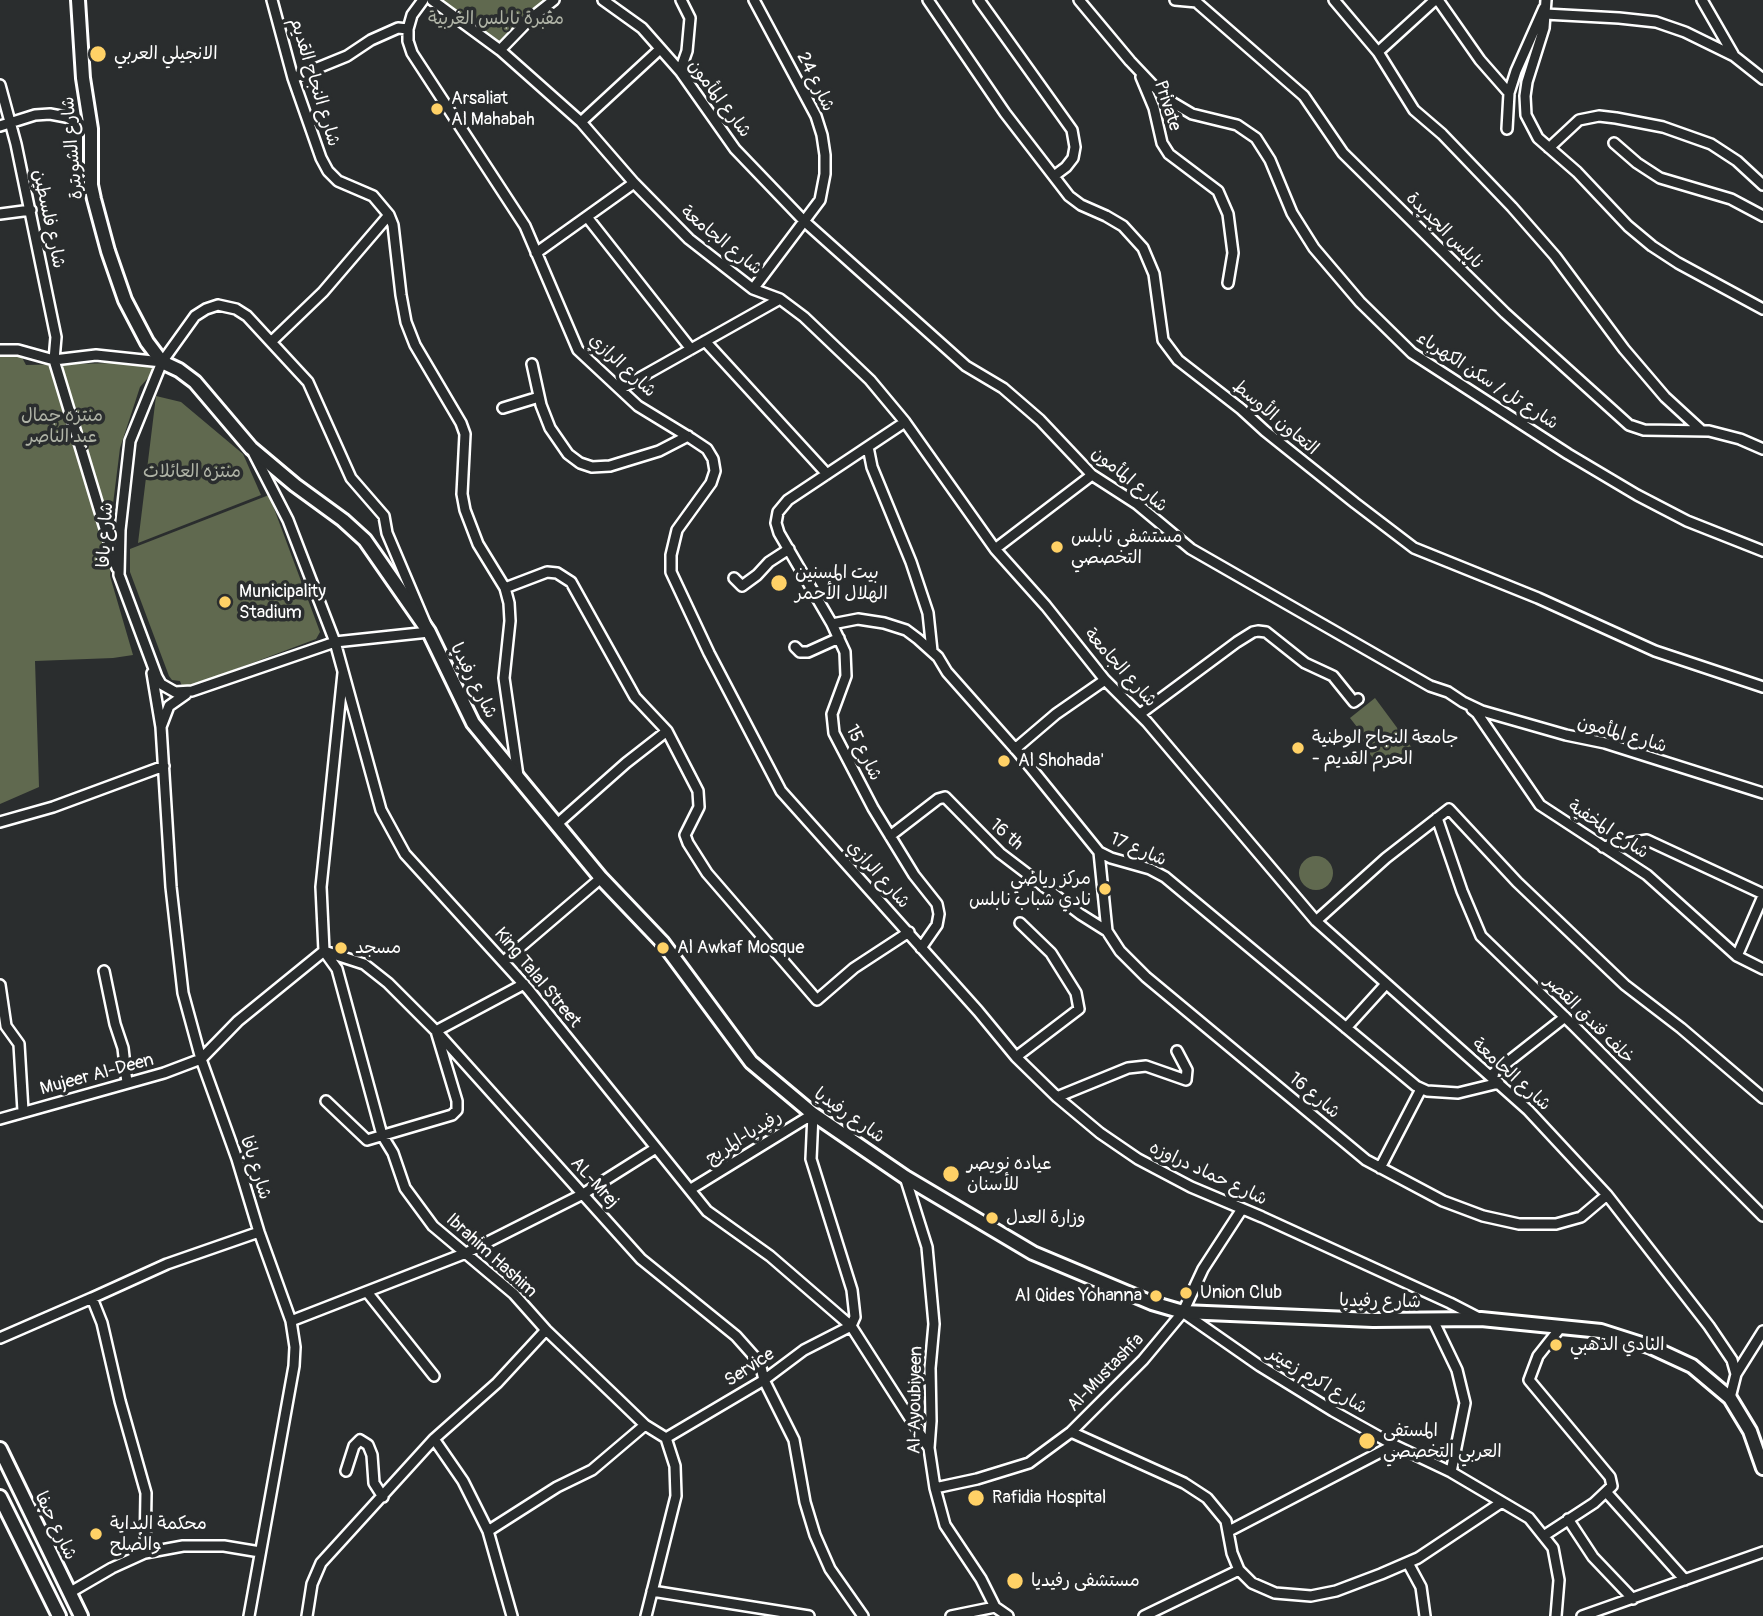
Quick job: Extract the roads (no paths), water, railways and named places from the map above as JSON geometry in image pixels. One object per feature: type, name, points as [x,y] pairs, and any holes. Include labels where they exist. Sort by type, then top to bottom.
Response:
[{"type":"main road","name":"شارع الشويترة","points":[[78,0],[83,78],[91,129],[91,185],[108,251],[125,300],[147,342],[162,362]]},
{"type":"main road","name":"شارع رفيديا","points":[[162,362],[195,382],[251,448],[365,540],[429,632],[473,723],[518,781],[601,878],[663,943],[751,1062],[813,1114],[905,1177],[1033,1254],[1152,1303],[1183,1312],[1373,1320],[1480,1319],[1601,1331],[1651,1347],[1692,1366],[1730,1398],[1750,1431],[1763,1468]]},
{"type":"main road","name":"شارع حيفا","points":[[0,1449],[81,1616]]},
{"type":"main road","name":"شارع حيفا","points":[[0,1497],[59,1616]]},
{"type":"street","name":"شارع النجاح القديم","points":[[272,0],[293,78],[328,171],[345,185],[373,196],[390,215]]},
{"type":"street","points":[[293,78],[347,56],[371,40],[398,28],[408,29],[412,15],[423,0]]},
{"type":"street","name":"شارع الجامعة","points":[[432,0],[500,50],[581,122],[634,183],[689,239],[753,289],[779,299],[804,317],[848,358],[905,422],[995,549],[1046,606],[1105,680],[1140,714],[1316,920],[1499,1083],[1566,1148],[1607,1195],[1709,1326],[1732,1360],[1736,1374]]},
{"type":"street","points":[[500,50],[530,19],[554,0]]},
{"type":"street","name":"شارع المأمون","points":[[603,0],[642,28],[680,71],[736,149],[804,222],[967,366],[1003,388],[1040,420],[1092,475],[1137,504],[1169,532],[1215,564],[1394,663],[1430,686],[1493,715],[1605,743],[1763,793]]},
{"type":"street","points":[[680,71],[687,51],[690,18],[681,0]]},
{"type":"street","name":"شارع 24","points":[[753,289],[820,200],[825,174],[822,135],[816,116],[754,0]]},
{"type":"street","name":"التعاون الأوسط","points":[[928,0],[1005,113],[1075,201],[1115,221],[1143,248],[1154,274],[1163,340],[1178,360],[1414,548],[1538,598],[1656,651],[1763,687]]},
{"type":"street","points":[[979,0],[1072,130],[1075,147],[1073,158],[1054,176]]},
{"type":"street","name":"شارع تل / سكن الكهرباء","points":[[1079,0],[1165,98],[1192,114],[1237,125],[1256,138],[1270,160],[1292,213],[1314,248],[1354,296],[1412,353],[1433,369],[1483,397],[1637,495],[1687,521],[1763,551]]},
{"type":"street","points":[[1175,0],[1195,1]]},
{"type":"street","points":[[1334,0],[1378,52],[1414,110],[1442,134],[1512,207],[1555,257],[1624,349],[1657,387],[1702,431]]},
{"type":"street","points":[[1378,52],[1437,0],[1480,60],[1509,93]]},
{"type":"street","points":[[1702,0],[1734,56]]},
{"type":"street","name":"نابلس الجديدة","points":[[1195,1],[1304,96],[1343,153],[1505,313],[1629,425],[1644,430],[1702,431],[1740,439],[1763,449]]},
{"type":"street","points":[[1507,129],[1509,93],[1545,7]]},
{"type":"street","points":[[1545,7],[1656,22],[1685,32],[1734,56],[1763,79]]},
{"type":"street","points":[[1545,7],[1544,27],[1527,82],[1525,103],[1531,127],[1538,138],[1577,172],[1628,226],[1653,246],[1678,263],[1763,309]]},
{"type":"street","name":"شارع الرازي","points":[[408,29],[412,53],[525,226],[578,349],[638,406],[707,449],[713,459],[715,471],[711,482],[677,530],[670,564],[673,579],[781,791],[909,932]]},
{"type":"street","points":[[581,122],[660,48]]},
{"type":"street","name":"Private","points":[[1140,77],[1154,108],[1162,143],[1169,154],[1218,191],[1228,214],[1233,253],[1228,283]]},
{"type":"street","name":"شارع فلسطين","points":[[0,85],[11,124],[56,337],[54,360],[119,575]]},
{"type":"street","points":[[0,126],[35,115],[50,114],[66,117],[91,129]]},
{"type":"street","points":[[1549,148],[1579,120],[1599,116],[1616,118],[1663,127],[1711,144],[1737,161],[1763,186]]},
{"type":"street","points":[[1614,142],[1637,163],[1660,178],[1731,199],[1763,216]]},
{"type":"street","points":[[536,253],[634,183]]},
{"type":"street","points":[[0,214],[30,210]]},
{"type":"street","points":[[271,342],[323,292],[390,215]]},
{"type":"street","points":[[390,215],[406,322],[415,345],[461,423],[465,442],[462,494],[465,510],[478,544],[505,588],[510,612],[504,678],[518,781]]},
{"type":"street","points":[[587,217],[691,349]]},
{"type":"street","points":[[620,389],[779,299]]},
{"type":"street","name":"شارع يافا","points":[[188,692],[168,689],[161,684],[148,654],[119,575],[120,530],[130,441],[162,362],[195,316],[218,305],[230,306],[242,312],[308,382],[351,478],[384,516],[387,533],[429,632]]},
{"type":"street","points":[[705,341],[827,474]]},
{"type":"street","points":[[0,350],[18,350],[54,360],[96,355],[162,362]]},
{"type":"street","points":[[532,364],[539,397],[550,428],[568,454],[580,463],[592,467],[610,466],[659,451],[688,436]]},
{"type":"street","points":[[503,408],[539,397]]},
{"type":"street","name":"شارع 15","points":[[905,422],[788,500],[778,512],[777,528],[832,624],[846,660],[846,676],[834,708],[832,727],[873,808],[914,875],[939,909],[937,925],[921,948]]},
{"type":"street","points":[[867,447],[872,467],[911,562],[928,613],[932,651]]},
{"type":"street","name":"King Talal Street","points":[[251,448],[288,520],[335,642],[381,810],[405,854],[524,984],[707,1210],[770,1256],[851,1326],[929,1448]]},
{"type":"street","points":[[995,549],[1092,475]]},
{"type":"street","points":[[734,578],[742,586],[769,562],[789,549]]},
{"type":"street","points":[[505,588],[547,572],[566,578],[635,697],[667,731],[699,797],[699,807],[686,830],[688,844],[706,873],[817,1000],[854,968],[909,932]]},
{"type":"street","name":"شارع 17","points":[[832,624],[858,619],[906,630],[932,651],[1099,852],[1150,869],[1165,877],[1421,1089]]},
{"type":"street","points":[[1140,714],[1237,642],[1258,631],[1270,635],[1305,663],[1333,676],[1354,702],[1358,699]]},
{"type":"street","points":[[162,727],[169,706],[188,692],[335,642],[429,632]]},
{"type":"street","points":[[795,647],[800,652],[808,652],[839,638]]},
{"type":"street","name":"شارع يافا","points":[[148,654],[162,727],[171,887],[183,993],[201,1059],[291,1321],[295,1347],[294,1366],[248,1616]]},
{"type":"street","name":"Ibrahim Hashim","points":[[343,668],[321,887],[324,951],[337,970],[382,1135],[393,1153],[405,1188],[433,1226],[514,1294],[546,1329],[645,1425],[666,1438]]},
{"type":"street","points":[[1015,749],[1056,714],[1105,680]]},
{"type":"street","name":"شارع المخفية","points":[[1456,697],[1477,713],[1540,805],[1647,875],[1737,956],[1763,970]]},
{"type":"street","points":[[556,825],[667,731]]},
{"type":"street","points":[[0,822],[53,807],[164,766]]},
{"type":"street","name":"16 th","points":[[890,836],[938,799],[945,797],[1000,853],[1080,914],[1107,931]]},
{"type":"street","points":[[1316,920],[1386,858],[1449,808],[1517,882],[1625,985],[1681,1028],[1763,1098]]},
{"type":"street","name":"خلف فندق القصر","points":[[1437,818],[1481,936],[1763,1216]]},
{"type":"street","points":[[1603,847],[1647,840],[1763,895],[1737,956]]},
{"type":"street","points":[[1099,852],[1107,931]]},
{"type":"street","points":[[504,961],[601,878]]},
{"type":"street","points":[[1016,1057],[1079,1009],[1076,993],[1051,953],[1020,923]]},
{"type":"street","name":"شارع 16","points":[[1107,931],[1120,951],[1146,977],[1380,1168],[1443,1201],[1483,1216],[1519,1224],[1556,1224],[1581,1216],[1607,1195]]},
{"type":"street","name":"شارع حماد دراوزه","points":[[909,932],[1016,1057],[1086,1123],[1138,1159],[1191,1188],[1450,1303],[1480,1319]]},
{"type":"street","points":[[201,1059],[238,1021],[324,951]]},
{"type":"street","name":"AL-Mrej","points":[[324,951],[364,964],[388,983],[436,1031],[641,1259],[736,1336],[760,1363],[764,1380],[794,1440],[805,1502],[815,1535],[830,1569],[863,1616]]},
{"type":"street","points":[[104,971],[123,1048],[127,1083]]},
{"type":"street","points":[[326,1101],[367,1140],[452,1115],[457,1110],[457,1101],[436,1031],[524,984]]},
{"type":"street","points":[[1346,1028],[1386,984]]},
{"type":"street","points":[[0,985],[6,1026],[19,1044],[23,1111]]},
{"type":"street","points":[[1490,1076],[1565,1017]]},
{"type":"street","points":[[1057,1097],[1128,1068],[1146,1066],[1186,1080],[1187,1070],[1177,1051]]},
{"type":"street","name":"Mujeer Al-Deen","points":[[0,1119],[164,1073],[201,1059]]},
{"type":"street","points":[[1380,1168],[1421,1089],[1458,1093],[1499,1083]]},
{"type":"street","points":[[813,1114],[811,1159],[852,1290],[855,1317],[851,1326]]},
{"type":"street","name":"رفيديا-المريج","points":[[691,1189],[813,1114]]},
{"type":"street","points":[[291,1321],[466,1253],[583,1194],[656,1147]]},
{"type":"street","name":"Al-Ayoubiyeen","points":[[905,1177],[927,1247],[934,1324],[929,1448],[935,1488],[945,1525],[981,1579],[995,1607]]},
{"type":"street","name":"Al-Mustashfa","points":[[935,1488],[1029,1463],[1071,1433],[1143,1360],[1183,1312],[1203,1269],[1242,1209]]},
{"type":"street","points":[[0,1338],[167,1264],[258,1231]]},
{"type":"street","points":[[368,1292],[434,1376]]},
{"type":"street","points":[[92,1298],[102,1323],[120,1401],[146,1493],[145,1553]]},
{"type":"street","name":"شارع اكرم زعيتر","points":[[1183,1312],[1260,1366],[1394,1445],[1451,1472],[1529,1518],[1545,1535],[1553,1548],[1558,1565],[1556,1616]]},
{"type":"street","points":[[1433,1320],[1457,1370],[1465,1403],[1451,1472]]},
{"type":"street","name":"Service","points":[[666,1438],[764,1380],[804,1350],[851,1326]]},
{"type":"street","points":[[1545,1535],[1607,1493],[1612,1486],[1611,1477],[1529,1380],[1538,1356],[1561,1327]]},
{"type":"street","points":[[307,1616],[312,1584],[321,1563],[434,1439],[497,1383],[546,1329]]},
{"type":"street","points":[[1730,1398],[1736,1374],[1763,1331]]},
{"type":"street","points":[[488,1531],[557,1487],[592,1470],[645,1425]]},
{"type":"street","points":[[1071,1433],[1191,1486],[1214,1505],[1226,1521],[1232,1553],[1240,1570],[1252,1583],[1268,1591],[1311,1596],[1336,1591],[1408,1563],[1502,1503]]},
{"type":"street","points":[[646,1616],[676,1496],[675,1466],[666,1438]]},
{"type":"street","points":[[434,1439],[463,1481],[488,1531],[512,1616]]},
{"type":"street","points":[[346,1471],[354,1446],[360,1440],[368,1445],[372,1455],[374,1483],[383,1497]]},
{"type":"street","points":[[1229,1531],[1394,1445]]},
{"type":"street","points":[[1607,1493],[1685,1580]]},
{"type":"street","points":[[1568,1519],[1593,1557],[1633,1598]]},
{"type":"street","points":[[69,1594],[112,1568],[145,1553],[183,1546],[224,1546],[260,1552]]},
{"type":"street","points":[[1582,1616],[1763,1552]]},
{"type":"street","points":[[1408,1563],[1421,1587],[1425,1616]]},
{"type":"street","points":[[1144,1616],[1240,1570]]},
{"type":"street","points":[[652,1591],[809,1616]]},
{"type":"street","points":[[951,1616],[995,1607],[1007,1616]]},
{"type":"place","name":"الانجيلي العربي","points":[[98,54]]},
{"type":"place","name":"Arsaliat Al Mahabah","points":[[437,109]]},
{"type":"place","name":"مستشفى نابلس التخصصي","points":[[1057,547]]},
{"type":"place","name":"بيت المسنين الهلال الأحمر","points":[[779,583]]},
{"type":"place","name":"Municipality Stadium","points":[[225,602]]},
{"type":"place","name":"جامعة النجاح الوطنية - الحرم القديم","points":[[1298,748]]},
{"type":"place","name":"Al Shohada'","points":[[1004,761]]},
{"type":"place","name":"مركز رياضي نادي شباب نابلس","points":[[1105,889]]},
{"type":"place","name":"مسجد","points":[[341,948]]},
{"type":"place","name":"Al Awkaf Mosque","points":[[663,948]]},
{"type":"place","name":"عياده نويصر للأسنان","points":[[951,1174]]},
{"type":"place","name":"وزارة العدل","points":[[992,1218]]},
{"type":"place","name":"Union Club","points":[[1186,1293]]},
{"type":"place","name":"Al Qides Yohanna","points":[[1156,1296]]},
{"type":"place","name":"النادي الذهبي","points":[[1556,1345]]},
{"type":"place","name":"المستفى العربي التخصصي","points":[[1367,1441]]},
{"type":"place","name":"Rafidia Hospital","points":[[976,1498]]},
{"type":"place","name":"محكمة البداية والصلح","points":[[96,1534]]},
{"type":"place","name":"مستشفى رفيديا","points":[[1015,1581]]},
{"type":"park label","name":"مقبرة نابلس الغربية","points":[[496,19]]},
{"type":"park label","name":"منتزه جمال عبد الناصر","points":[[62,426]]},
{"type":"park label","name":"منتزه العائلات","points":[[192,472]]}]
